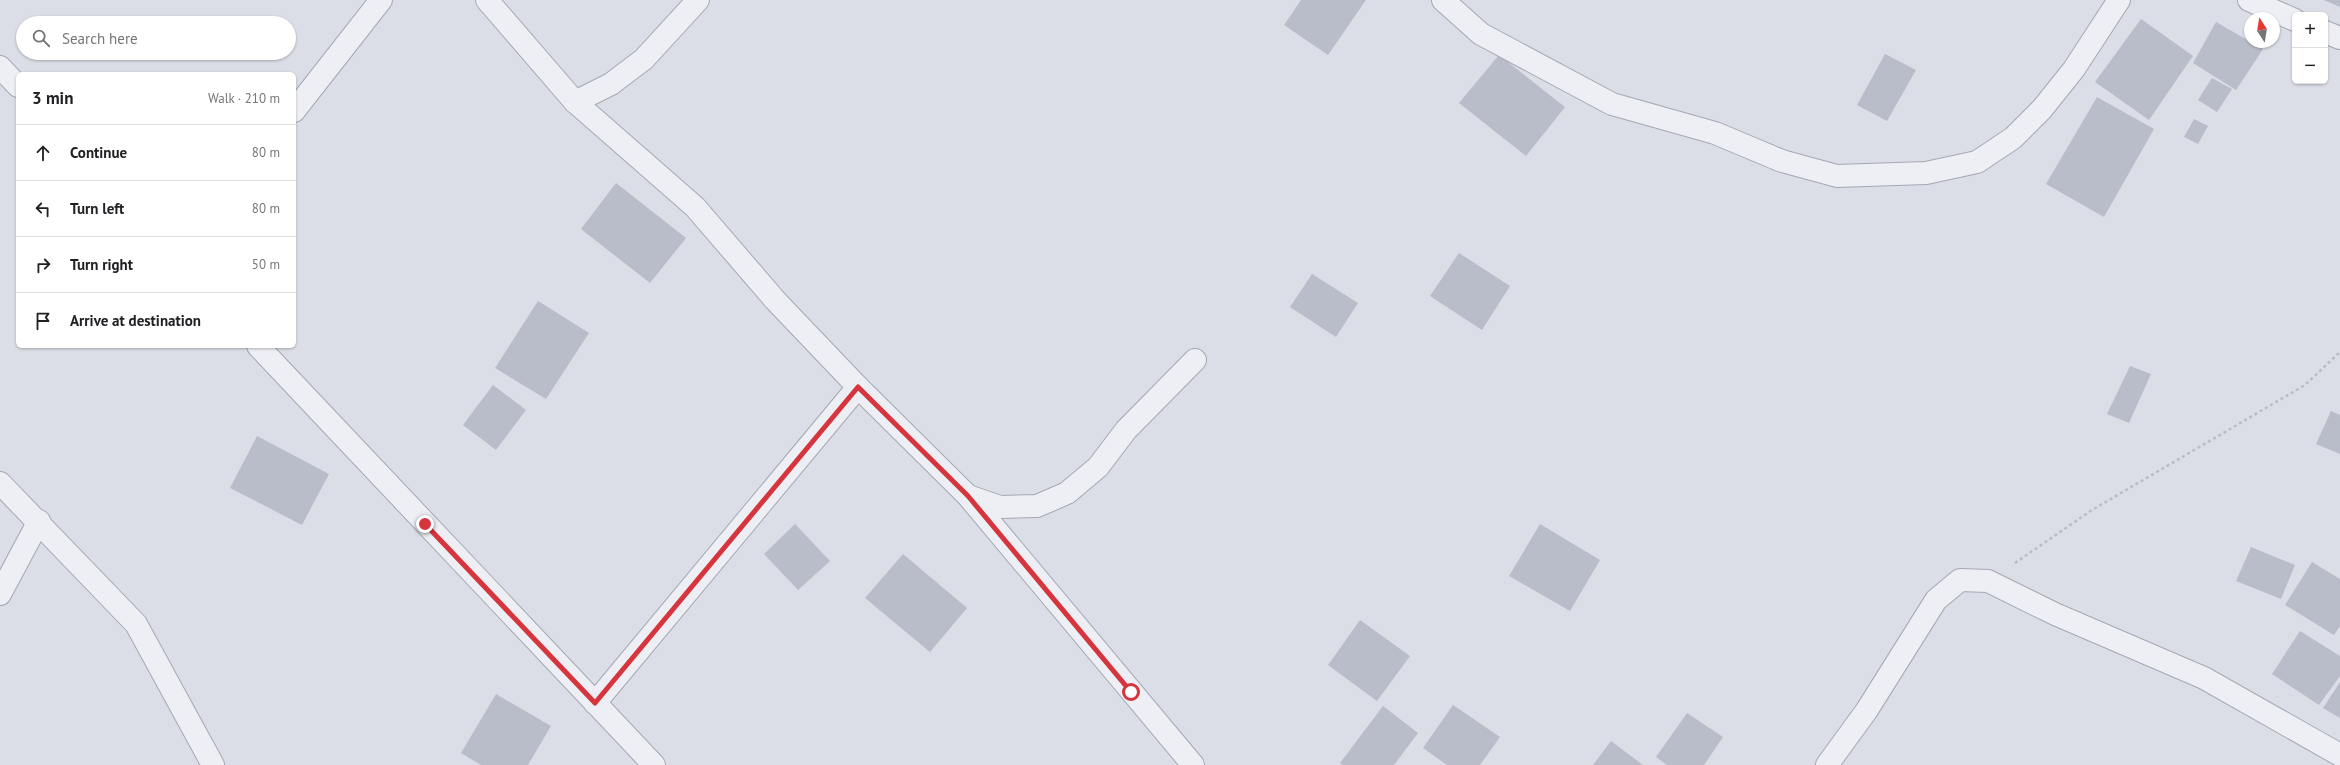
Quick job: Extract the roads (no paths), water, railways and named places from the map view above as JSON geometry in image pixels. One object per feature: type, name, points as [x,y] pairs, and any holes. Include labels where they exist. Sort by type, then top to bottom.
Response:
[{"type":"street","points":[[296,108],[381,0]]},
{"type":"street","points":[[487,0],[575,102],[695,207],[775,300],[858,387],[968,496],[1193,765]]},
{"type":"street","points":[[575,102],[611,84],[644,59],[698,0]]},
{"type":"street","points":[[1443,0],[1481,34],[1612,104],[1715,133],[1782,161],[1837,176],[1926,173],[1977,162],[2013,138],[2042,109],[2074,68],[2119,0]]},
{"type":"street","points":[[2249,0],[2292,19]]},
{"type":"street","points":[[2328,33],[2340,38]]},
{"type":"street","points":[[0,67],[16,84]]},
{"type":"street","points":[[260,348],[654,765]]},
{"type":"street","points":[[968,496],[1000,507],[1037,506],[1067,493],[1098,467],[1126,430],[1195,360]]},
{"type":"street","points":[[595,703],[858,387]]},
{"type":"street","points":[[0,483],[39,521],[74,561],[136,624],[213,765]]},
{"type":"street","points":[[0,594],[39,521]]},
{"type":"street","points":[[1827,765],[1867,710],[1936,600],[1960,580],[1988,581],[2055,614],[2204,678],[2340,755]]}]
